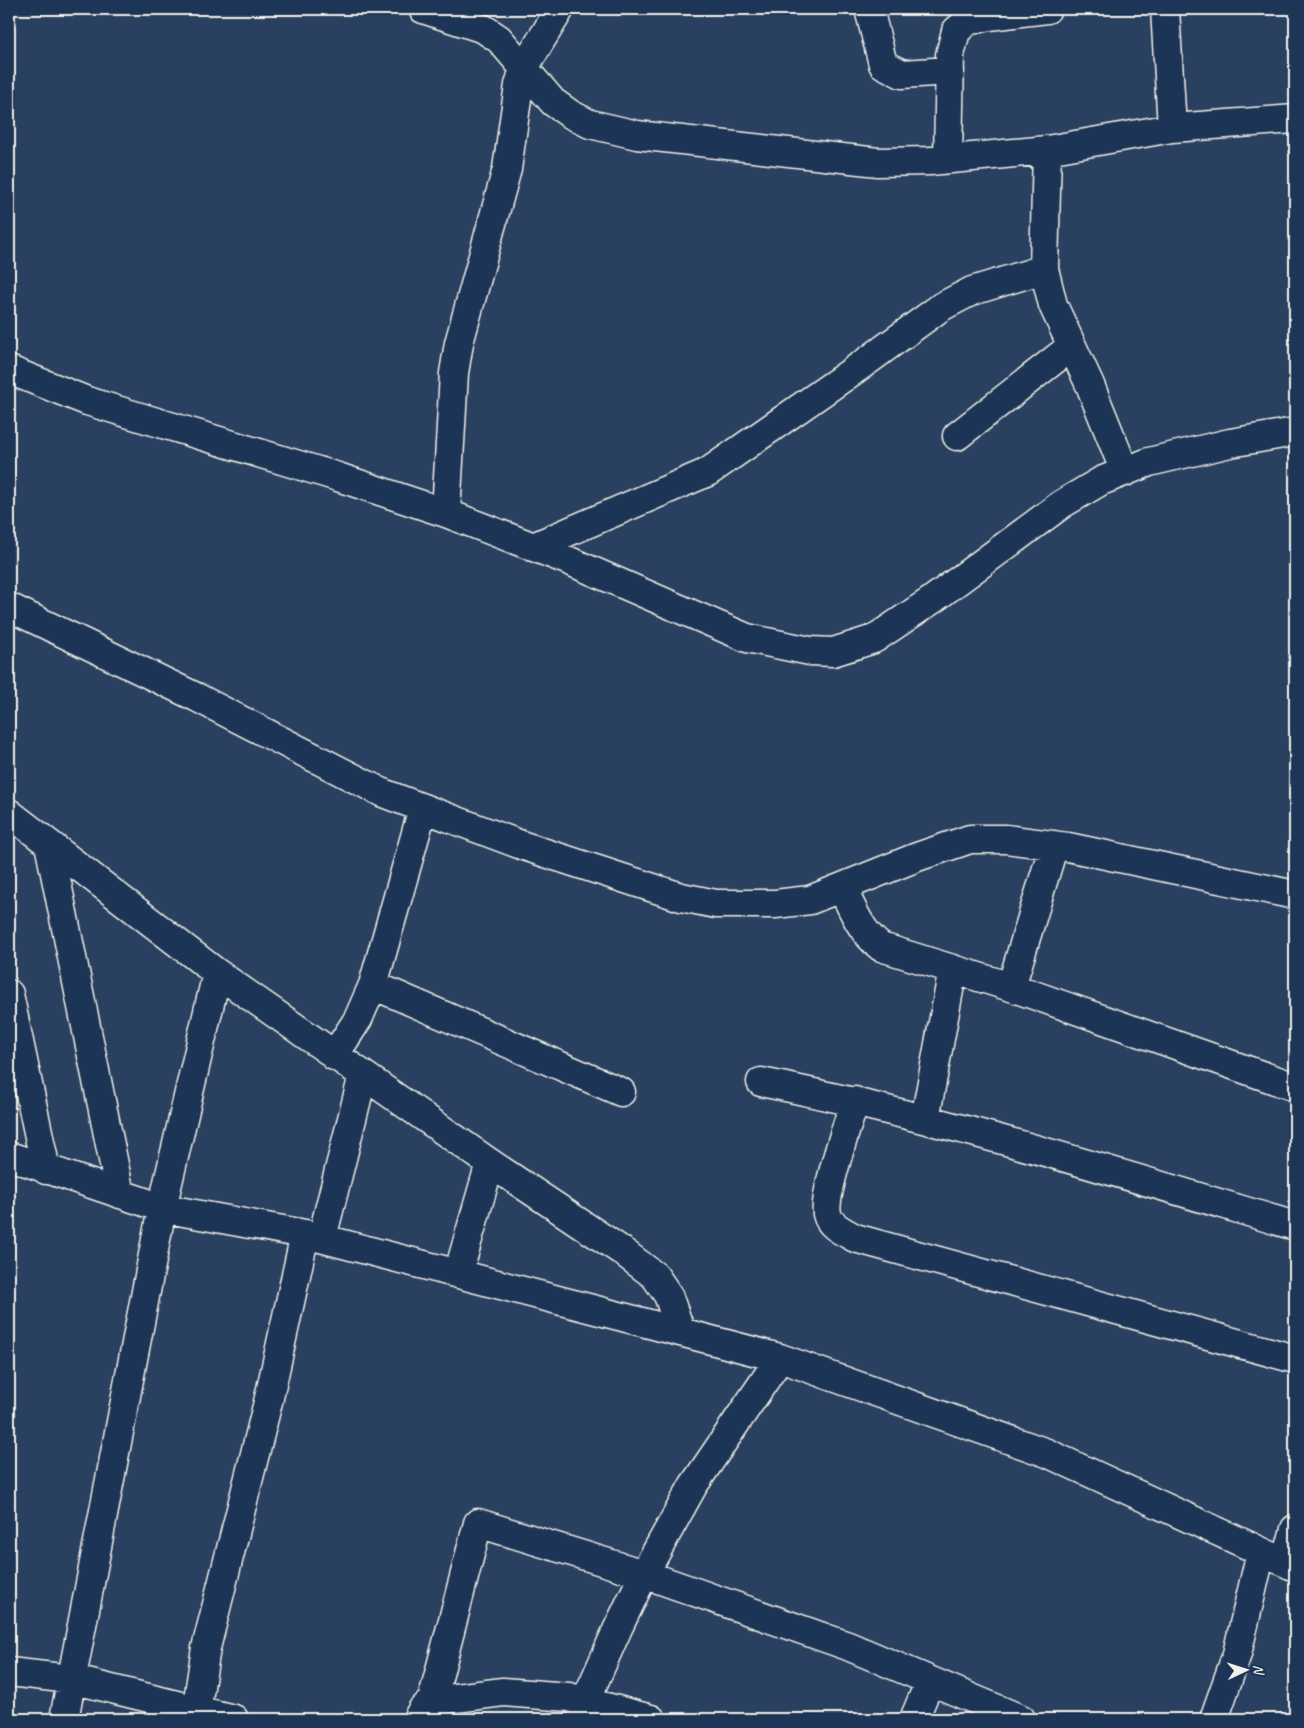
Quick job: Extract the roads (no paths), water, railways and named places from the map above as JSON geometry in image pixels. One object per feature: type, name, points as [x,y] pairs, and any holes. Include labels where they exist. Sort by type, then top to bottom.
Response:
[{"type":"street","points":[[423,9],[484,29],[500,39],[553,102],[570,114],[590,124],[636,135],[878,162],[948,159],[1047,150],[1172,128],[1295,119]]},
{"type":"street","points":[[446,513],[454,373],[459,343],[506,169],[519,85],[524,68],[560,9]]},
{"type":"street","points":[[869,9],[883,64],[902,74],[950,71]]},
{"type":"street","points":[[948,159],[950,55],[956,31],[968,21],[989,16],[1047,9]]},
{"type":"street","points":[[1166,9],[1172,128]]},
{"type":"street","points":[[1047,150],[1044,269],[1053,305],[1125,472]]},
{"type":"street","points":[[533,547],[708,472],[941,307],[972,291],[1044,269]]},
{"type":"street","points":[[957,436],[1072,346]]},
{"type":"street","points":[[9,370],[88,401],[338,477],[446,513],[533,547],[747,638],[810,652],[833,652],[874,639],[932,600],[1062,504],[1101,481],[1149,462],[1212,447],[1295,432]]},
{"type":"street","points":[[9,607],[196,697],[383,794],[524,846],[681,897],[716,904],[775,904],[810,900],[917,857],[970,839],[1006,839],[1054,845],[1295,895]]},
{"type":"street","points":[[334,1056],[358,1019],[373,986],[423,808]]},
{"type":"street","points":[[9,813],[217,973],[363,1076],[622,1251],[655,1276],[668,1295],[681,1332]]},
{"type":"street","points":[[49,844],[120,1194]]},
{"type":"street","points":[[1011,987],[1054,845]]},
{"type":"street","points":[[842,888],[860,924],[870,938],[881,947],[1011,987],[1295,1087]]},
{"type":"street","points":[[925,1119],[953,969]]},
{"type":"street","points":[[64,1719],[162,1208],[217,973]]},
{"type":"street","points":[[373,986],[621,1092]]},
{"type":"street","points":[[9,994],[46,1170]]},
{"type":"street","points":[[196,1715],[206,1648],[269,1398],[314,1236],[363,1076]]},
{"type":"street","points":[[761,1082],[854,1101],[964,1128],[1295,1226]]},
{"type":"street","points":[[854,1101],[828,1196],[827,1214],[835,1227],[855,1238],[1295,1359]]},
{"type":"street","points":[[9,1156],[162,1208],[314,1236],[780,1358],[1047,1453],[1291,1565],[1295,1529]]},
{"type":"street","points":[[458,1274],[490,1163]]},
{"type":"street","points":[[584,1710],[644,1574],[692,1486],[780,1358]]},
{"type":"street","points":[[652,1719],[584,1710],[550,1695],[503,1692],[425,1710],[478,1522],[644,1574],[848,1646],[1021,1719]]},
{"type":"street","points":[[1214,1719],[1237,1654],[1261,1552]]},
{"type":"street","points":[[9,1672],[71,1680],[196,1715],[234,1719]]},
{"type":"street","points":[[914,1719],[930,1681]]}]
